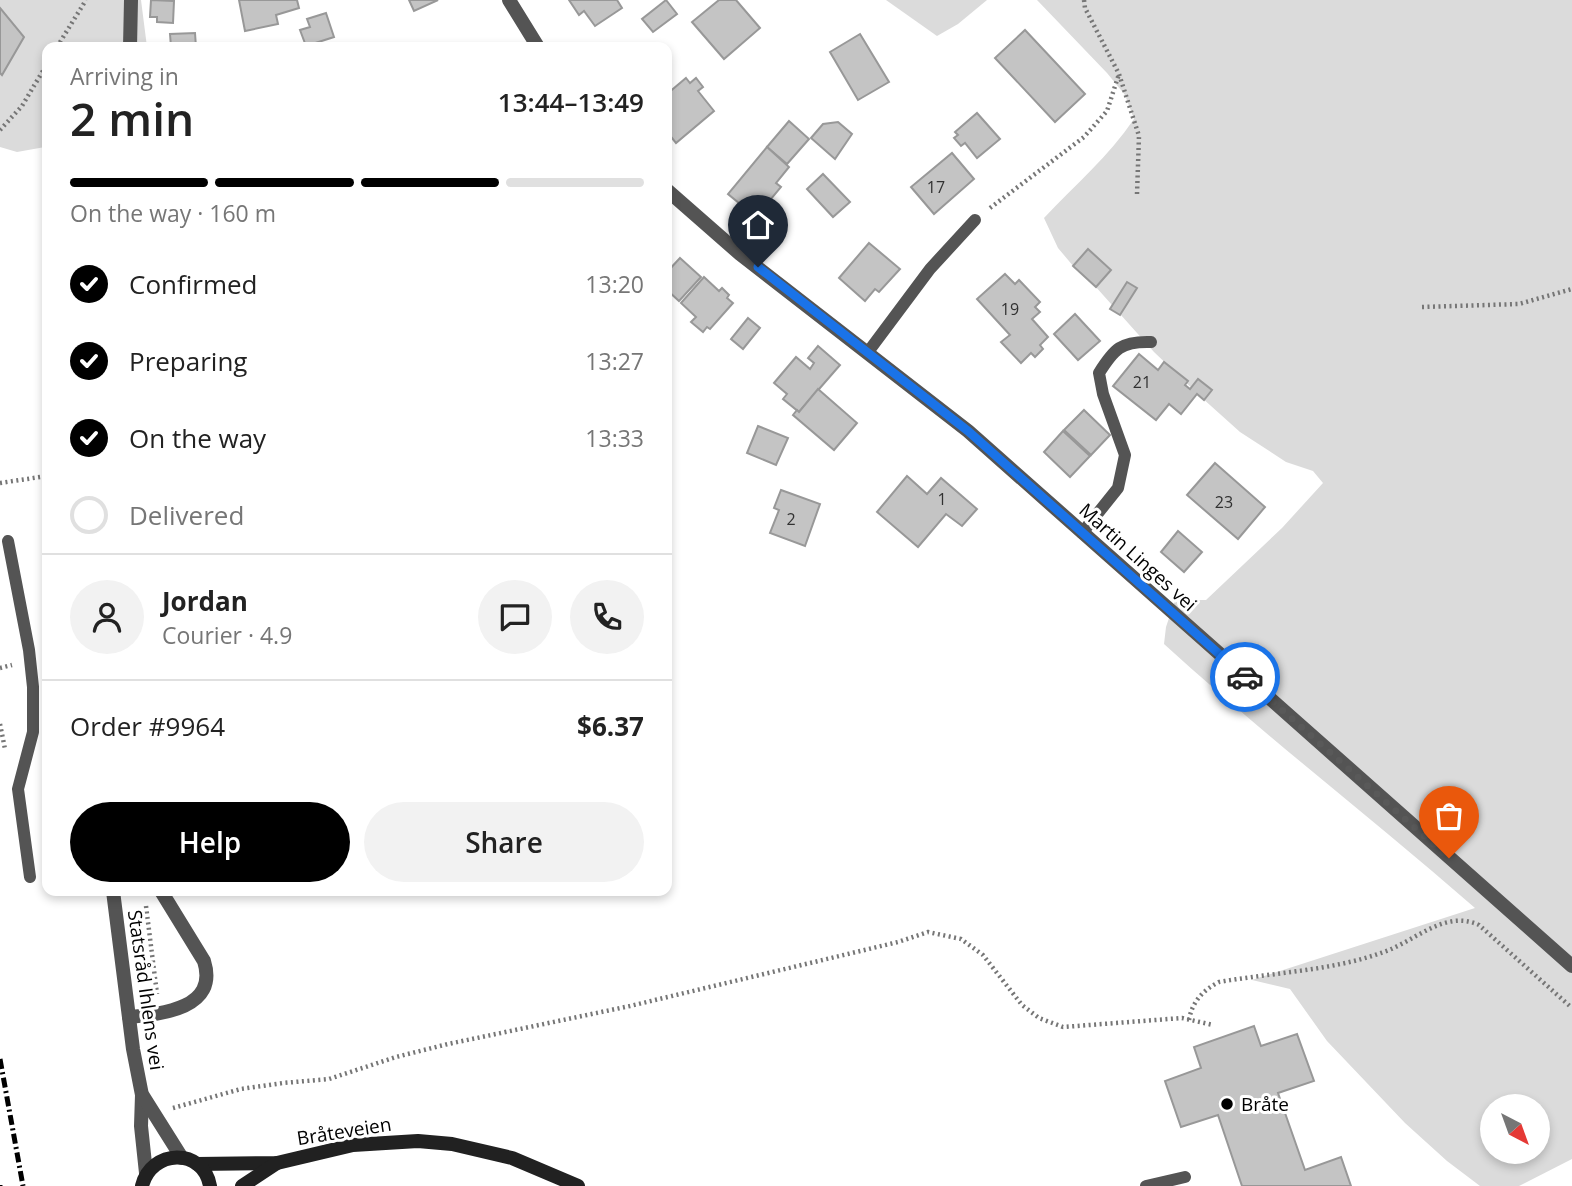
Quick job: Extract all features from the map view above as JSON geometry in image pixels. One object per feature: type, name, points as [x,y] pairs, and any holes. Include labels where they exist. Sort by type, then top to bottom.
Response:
[{"type":"main road","name":"Bråteveien","points":[[197,1164],[277,1163],[353,1145],[418,1141],[452,1144],[512,1158],[578,1186]]},
{"type":"main road","points":[[182,1158],[197,1164],[205,1171],[210,1186]]},
{"type":"main road","name":"Statsråd Ihlens vei","points":[[144,1179],[162,1160],[182,1158]]},
{"type":"main road","name":"Bråteveien","points":[[242,1186],[277,1163]]},
{"type":"street","points":[[131,0],[131,42]]},
{"type":"street","points":[[509,0],[535,42]]},
{"type":"street","name":"Martin Linges vei","points":[[672,194],[740,254],[968,431],[1572,966]]},
{"type":"street","name":"Statsråd Ihlens vei","points":[[114,896],[142,1095],[144,1179]]},
{"type":"street","points":[[129,1017],[174,1011],[187,1005],[206,982],[207,970],[204,961],[164,896]]},
{"type":"street","name":"Statsråd Ihlens vei","points":[[142,1095],[182,1158]]},
{"type":"lane","points":[[868,352],[930,269],[975,220]]},
{"type":"lane","points":[[1082,533],[1118,488],[1125,455],[1103,394],[1099,373],[1112,352],[1134,341],[1151,342]]},
{"type":"lane","points":[[8,541],[29,650],[34,697],[33,733],[19,789],[30,877]]},
{"type":"lane","points":[[1146,1186],[1185,1177]]},
{"type":"path","points":[[60,42],[86,0]]},
{"type":"path","points":[[1084,0],[1085,8],[1119,74],[1139,136],[1137,194]]},
{"type":"path","points":[[0,130],[23,106],[42,73]]},
{"type":"path","points":[[975,220],[1084,137],[1107,111],[1119,74]]},
{"type":"path","points":[[1422,307],[1520,304],[1572,289]]},
{"type":"path","points":[[0,483],[42,477]]},
{"type":"path","points":[[0,723],[5,749]]},
{"type":"path","points":[[146,902],[157,998]]},
{"type":"path","points":[[1189,1020],[1197,999],[1209,987],[1219,982],[1347,962],[1385,951],[1435,926],[1457,920],[1468,920],[1479,925],[1572,1008]]},
{"type":"path","points":[[172,1109],[242,1090],[329,1079],[396,1057],[448,1044],[630,1006],[829,959],[928,932],[961,939],[983,955],[1022,1005],[1039,1018],[1063,1027],[1150,1020],[1189,1020],[1213,1025]]},
{"type":"shaded area","points":[[0,0],[141,0],[146,42],[42,42],[42,148],[17,152],[0,147]]},
{"type":"shaded area","points":[[886,0],[987,0],[958,24],[937,36]]},
{"type":"shaded area","points":[[1037,0],[1572,0],[1572,1159],[1519,1186],[1480,1186],[1447,1161],[1405,1123],[1327,1041],[1290,989],[1252,980],[1475,908],[1164,644],[1166,627],[1175,600],[1206,600],[1282,528],[1323,483],[1313,471],[1286,462],[1240,432],[1154,352],[1058,248],[1044,218],[1103,158],[1134,119],[1125,95]]},
{"type":"building","points":[[151,0],[174,1],[173,23],[157,22],[157,17],[150,17]]},
{"type":"building","points":[[239,0],[297,0],[299,8],[276,15],[278,24],[245,31]]},
{"type":"building","points":[[409,0],[438,0],[414,11]]},
{"type":"building","points":[[569,0],[617,0],[622,8],[595,26],[584,11],[579,15]]},
{"type":"building","points":[[666,0],[677,14],[653,32],[642,19]]},
{"type":"building","points":[[719,0],[736,0],[760,28],[724,59],[692,22]]},
{"type":"building","points":[[0,8],[24,37],[2,75],[0,73]]},
{"type":"building","points":[[326,13],[334,37],[318,42],[304,42],[300,30],[310,27],[307,19]]},
{"type":"building","points":[[1025,30],[1085,94],[1055,122],[995,58]]},
{"type":"building","points":[[195,33],[196,42],[171,42],[170,34]]},
{"type":"building","points":[[860,34],[889,82],[858,100],[830,52]]},
{"type":"building","points":[[686,78],[690,83],[696,78],[703,87],[698,91],[714,111],[676,143],[672,138],[672,90]]},
{"type":"building","points":[[977,113],[1000,139],[977,158],[965,143],[961,146],[954,138],[958,135],[955,132]]},
{"type":"building","points":[[789,121],[809,139],[787,164],[767,147]]},
{"type":"building","points":[[838,122],[852,134],[835,159],[811,138],[823,124]]},
{"type":"building","points":[[767,147],[789,167],[776,183],[781,187],[756,217],[728,194]]},
{"type":"building","points":[[952,153],[974,179],[934,214],[911,187]]},
{"type":"building","points":[[823,174],[850,202],[833,217],[807,189]]},
{"type":"building","points":[[869,243],[900,269],[879,292],[875,289],[865,301],[839,278]]},
{"type":"building","points":[[1088,249],[1111,270],[1096,287],[1073,266]]},
{"type":"building","points":[[680,258],[701,277],[679,301],[672,295],[672,267]]},
{"type":"building","points":[[1005,274],[1015,284],[1019,280],[1040,302],[1035,307],[1040,312],[1032,319],[1048,337],[1040,345],[1043,349],[1035,357],[1031,353],[1021,363],[1001,342],[1010,335],[977,299]]},
{"type":"building","points":[[704,277],[719,291],[722,288],[733,303],[710,329],[707,327],[703,332],[691,322],[696,317],[681,303]]},
{"type":"building","points":[[1127,282],[1137,288],[1120,315],[1110,309]]},
{"type":"building","points":[[1075,314],[1100,341],[1078,360],[1054,334]]},
{"type":"building","points":[[748,318],[760,328],[743,349],[731,339]]},
{"type":"building","points":[[818,346],[840,365],[799,412],[783,399],[787,394],[774,383],[796,357],[810,369],[814,363],[808,358]]},
{"type":"building","points":[[1139,354],[1158,370],[1164,362],[1188,381],[1185,385],[1190,389],[1198,379],[1212,390],[1204,400],[1197,394],[1181,414],[1169,404],[1156,420],[1113,386]]},
{"type":"building","points":[[818,389],[857,423],[834,450],[793,415],[797,410],[799,412]]},
{"type":"building","points":[[1084,410],[1110,435],[1091,455],[1064,430]]},
{"type":"building","points":[[758,426],[788,438],[776,465],[747,453]]},
{"type":"building","points":[[1063,431],[1090,456],[1070,477],[1044,452]]},
{"type":"building","points":[[1215,463],[1265,507],[1238,539],[1187,495]]},
{"type":"building","points":[[907,476],[927,494],[941,478],[977,509],[962,526],[946,514],[918,547],[877,512]]},
{"type":"building","points":[[781,490],[820,504],[805,546],[770,533],[779,510],[774,508]]},
{"type":"building","points":[[1178,531],[1202,552],[1184,572],[1161,552]]},
{"type":"building","name":"Bråte","points":[[1254,1026],[1261,1046],[1297,1034],[1314,1081],[1278,1093],[1305,1170],[1341,1157],[1351,1186],[1242,1186],[1218,1115],[1181,1127],[1165,1081],[1201,1068],[1194,1047]]},
{"type":"railway","points":[[0,1059],[23,1186]]},
{"type":"way so far","points":[[1245,677],[1449,858]]},
{"type":"place","name":"Bråte","points":[[1227,1104]]},
{"type":"route","points":[[758,267],[968,431],[1245,677]]}]
